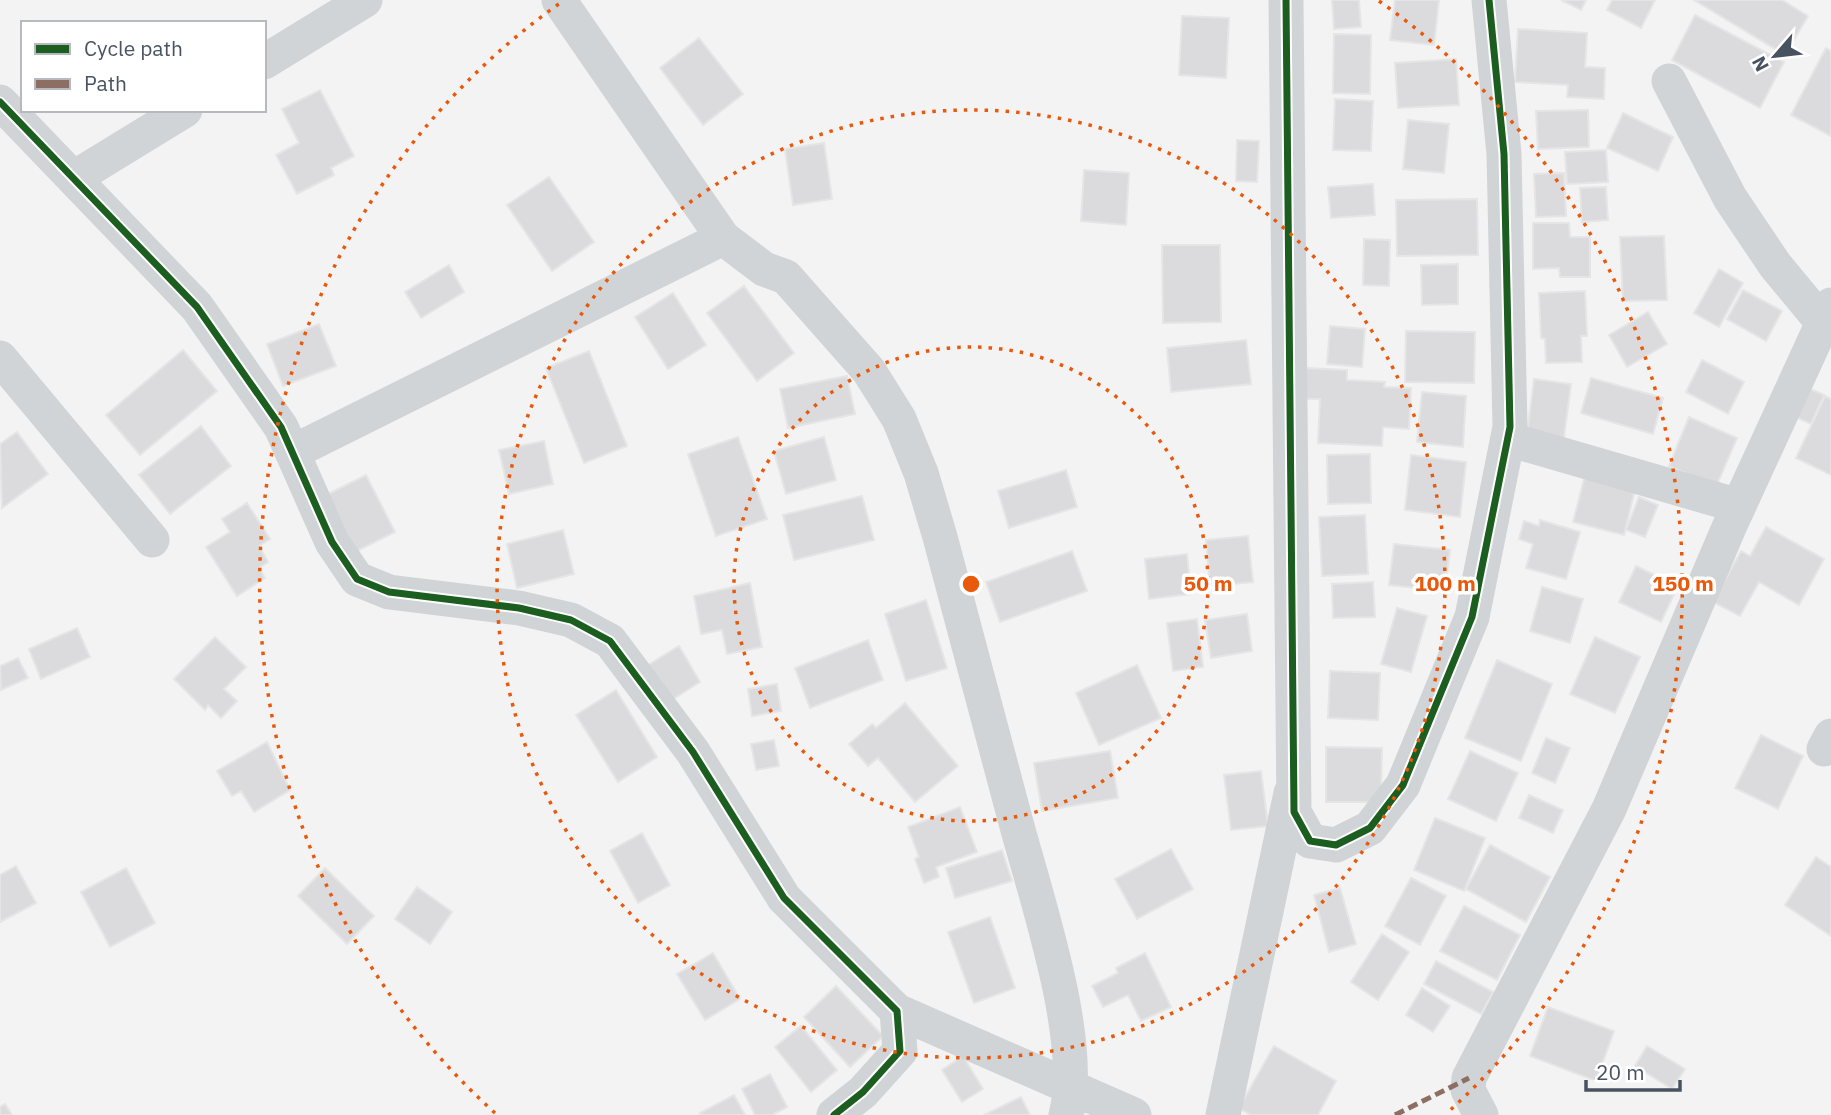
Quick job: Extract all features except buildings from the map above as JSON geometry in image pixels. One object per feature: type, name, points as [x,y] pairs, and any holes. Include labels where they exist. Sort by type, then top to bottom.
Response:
[{"type":"street","points":[[266,61],[365,0]]},
{"type":"street","points":[[559,0],[723,238],[764,269],[786,277],[869,371],[899,419],[940,537],[1051,953],[1070,1048],[1069,1101]]},
{"type":"street","points":[[1286,0],[1294,812],[1310,841],[1336,845],[1370,828],[1403,785],[1472,617],[1508,439],[1504,154],[1489,0]]},
{"type":"street","points":[[1481,1115],[1468,1090],[1469,1078],[1609,809],[1739,506],[1827,314],[1775,265],[1730,198],[1669,81]]},
{"type":"street","points":[[0,102],[197,307],[281,427],[332,542],[357,579],[389,592],[519,608],[571,620],[610,641],[693,752],[784,898],[897,1010],[1069,1101],[1134,1115]]},
{"type":"street","points":[[74,178],[182,112]]},
{"type":"street","points":[[293,453],[723,238]]},
{"type":"street","points":[[0,358],[152,540]]},
{"type":"street","points":[[1508,439],[1739,506]]},
{"type":"street","points":[[1223,1115],[1295,778]]},
{"type":"street","points":[[834,1115],[863,1093],[900,1051],[897,1010]]},
{"type":"marked path","points":[[1395,1115],[1469,1078]]},
{"type":"cycle path","points":[[1286,0],[1294,812],[1310,841],[1336,845],[1370,828],[1403,785],[1472,617],[1510,427],[1504,154],[1489,0]]},
{"type":"cycle path","points":[[0,102],[197,307],[281,427],[332,542],[357,579],[389,592],[519,608],[571,620],[610,641],[693,752],[784,898],[897,1011],[900,1051],[863,1092],[834,1115]]}]
